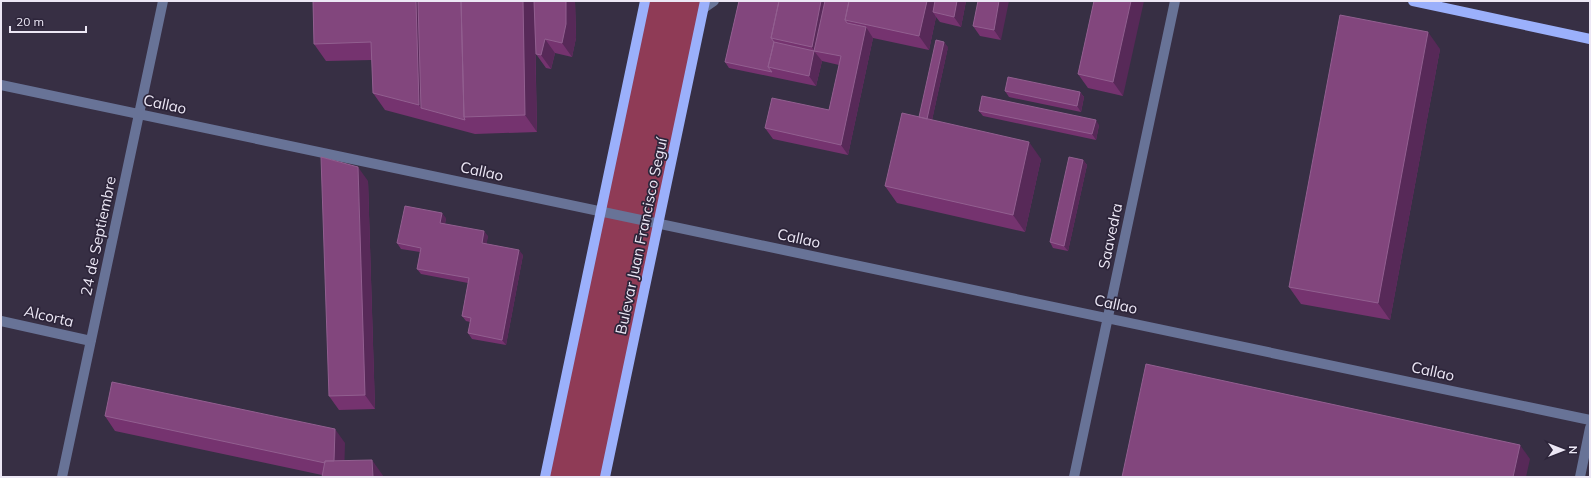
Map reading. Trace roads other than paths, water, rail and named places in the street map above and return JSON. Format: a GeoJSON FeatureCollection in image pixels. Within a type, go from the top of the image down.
{"type":"FeatureCollection","features":[{"type":"Feature","properties":{"kind":"main road"},"geometry":{"type":"LineString","coordinates":[[545,477],[645,1]]}},
{"type":"Feature","properties":{"kind":"main road"},"geometry":{"type":"LineString","coordinates":[[1413,1],[1590,39]]}},
{"type":"Feature","properties":{"kind":"main road","name":"Bulevar Juan Francisco Seguí"},"geometry":{"type":"LineString","coordinates":[[605,477],[705,4]]}},
{"type":"Feature","properties":{"kind":"street","name":"24 de Septiembre"},"geometry":{"type":"LineString","coordinates":[[62,477],[163,1]]}},
{"type":"Feature","properties":{"kind":"street"},"geometry":{"type":"LineString","coordinates":[[705,4],[714,1]]}},
{"type":"Feature","properties":{"kind":"street","name":"Saavedra"},"geometry":{"type":"LineString","coordinates":[[1074,477],[1175,1]]}},
{"type":"Feature","properties":{"kind":"street","name":"Callao"},"geometry":{"type":"LineString","coordinates":[[1,85],[1590,420]]}},
{"type":"Feature","properties":{"kind":"street","name":"Alcorta"},"geometry":{"type":"LineString","coordinates":[[1,321],[91,342]]}},
{"type":"Feature","properties":{"kind":"street"},"geometry":{"type":"LineString","coordinates":[[1580,477],[1590,428]]}}]}
